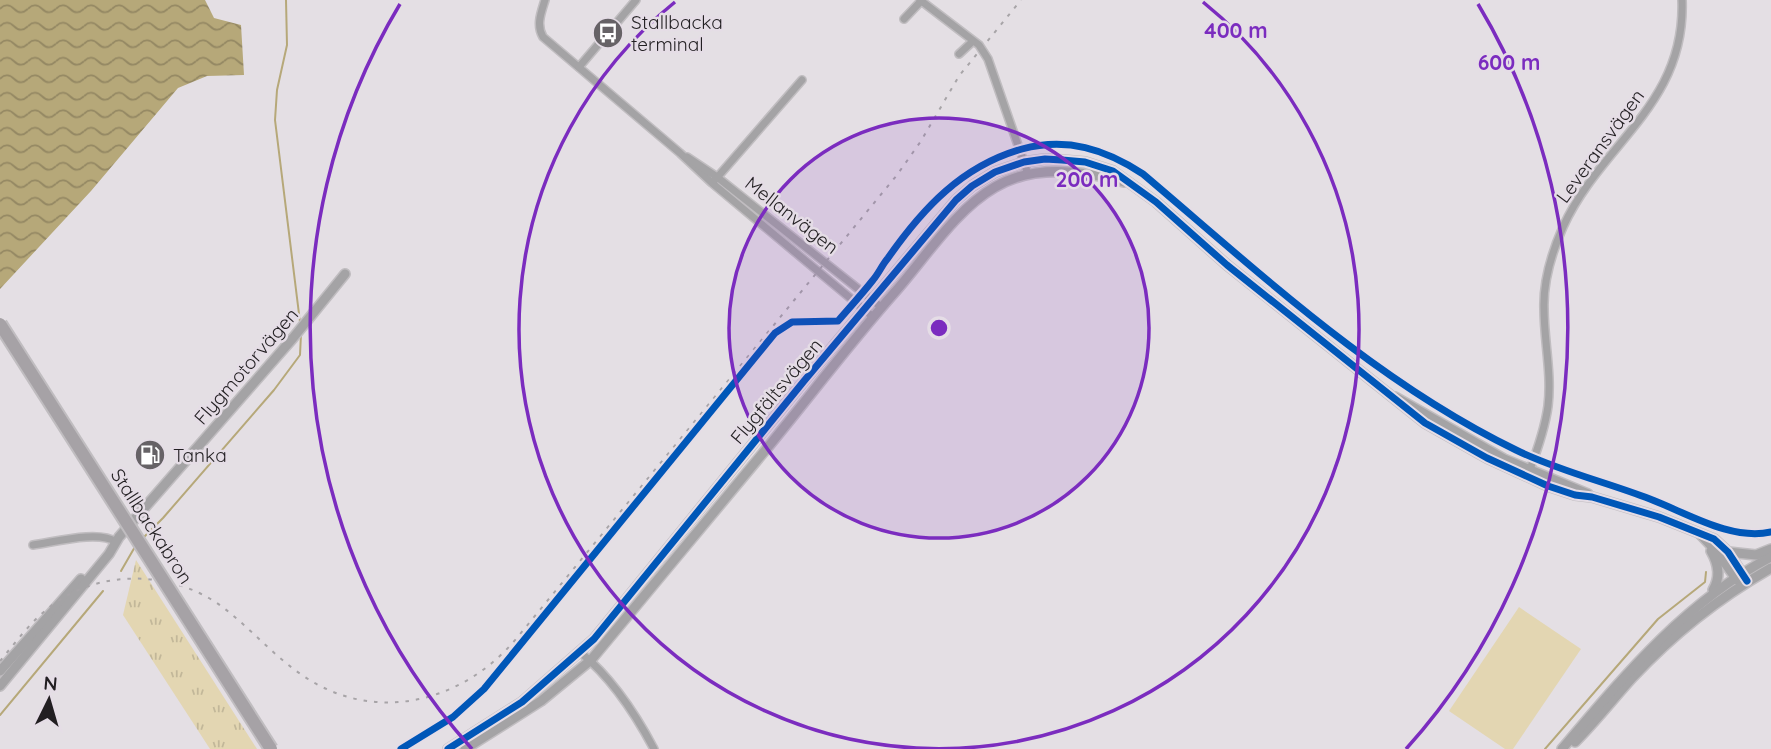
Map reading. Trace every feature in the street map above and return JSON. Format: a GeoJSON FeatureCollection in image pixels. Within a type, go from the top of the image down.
{"type":"FeatureCollection","features":[{"type":"Feature","properties":{"kind":"highway","name":"Stallbackabron"},"geometry":{"type":"LineString","coordinates":[[0,324],[271,749]]}},
{"type":"Feature","properties":{"kind":"street","name":"Mellanvägen"},"geometry":{"type":"LineString","coordinates":[[545,0],[539,22],[540,32],[680,153],[881,307]]}},
{"type":"Feature","properties":{"kind":"street"},"geometry":{"type":"LineString","coordinates":[[579,67],[636,0]]}},
{"type":"Feature","properties":{"kind":"street","name":"Leveransvägen"},"geometry":{"type":"LineString","coordinates":[[1529,473],[1542,436],[1548,405],[1544,293],[1555,249],[1571,211],[1653,101],[1672,69],[1683,19],[1682,0]]}},
{"type":"Feature","properties":{"kind":"street"},"geometry":{"type":"LineString","coordinates":[[904,19],[920,1],[981,48],[992,68],[1028,174]]}},
{"type":"Feature","properties":{"kind":"street"},"geometry":{"type":"LineString","coordinates":[[959,54],[972,41]]}},
{"type":"Feature","properties":{"kind":"street"},"geometry":{"type":"LineString","coordinates":[[715,180],[802,80]]}},
{"type":"Feature","properties":{"kind":"street","name":"Flygfältsvägen"},"geometry":{"type":"LineString","coordinates":[[448,749],[522,702],[580,652],[956,200],[995,172],[1024,162],[1045,159],[1085,162],[1113,171],[1156,202],[1227,265],[1424,423],[1487,458],[1529,473],[1575,495],[1592,497],[1659,517],[1714,539],[1728,552],[1741,579]]}},
{"type":"Feature","properties":{"kind":"street","name":"Flygfältsvägen"},"geometry":{"type":"LineString","coordinates":[[464,749],[541,701],[591,660],[881,307],[973,201],[1010,179],[1028,174],[1065,171],[1086,173],[1129,184]]}},
{"type":"Feature","properties":{"kind":"street","name":"Mellanvägen"},"geometry":{"type":"LineString","coordinates":[[715,180],[873,317]]}},
{"type":"Feature","properties":{"kind":"street","name":"Flygmotorvägen"},"geometry":{"type":"LineString","coordinates":[[0,671],[106,549],[116,542],[306,323],[345,274]]}},
{"type":"Feature","properties":{"kind":"street"},"geometry":{"type":"LineString","coordinates":[[33,545],[99,536],[116,542]]}},
{"type":"Feature","properties":{"kind":"street"},"geometry":{"type":"LineString","coordinates":[[1702,536],[1715,557],[1718,569],[1717,585],[1709,596]]}},
{"type":"Feature","properties":{"kind":"street","name":"Flygfältsvägen"},"geometry":{"type":"LineString","coordinates":[[1702,536],[1741,579]]}},
{"type":"Feature","properties":{"kind":"street","name":"Flygmotorvägen"},"geometry":{"type":"LineString","coordinates":[[0,686],[110,554],[116,542]]}},
{"type":"Feature","properties":{"kind":"street"},"geometry":{"type":"LineString","coordinates":[[1728,552],[1756,555],[1771,550]]}},
{"type":"Feature","properties":{"kind":"street"},"geometry":{"type":"LineString","coordinates":[[1568,749],[1634,677],[1685,627],[1754,566],[1771,556]]}},
{"type":"Feature","properties":{"kind":"street"},"geometry":{"type":"LineString","coordinates":[[1562,749],[1661,637],[1709,596],[1741,579],[1771,568]]}},
{"type":"Feature","properties":{"kind":"street"},"geometry":{"type":"LineString","coordinates":[[580,652],[591,660],[612,684],[639,721],[654,749]]}},
{"type":"Feature","properties":{"kind":"green space"},"geometry":{"type":"Polygon","coordinates":[[[136,560],[257,749],[210,749],[123,615],[136,560]]]}},
{"type":"Feature","properties":{"kind":"green space"},"geometry":{"type":"Polygon","coordinates":[[[1519,607],[1581,649],[1513,749],[1505,749],[1449,711],[1519,607]]]}},
{"type":"Feature","properties":{"kind":"water"},"geometry":{"type":"Polygon","coordinates":[[[0,0],[205,0],[214,18],[241,25],[244,75],[207,76],[178,88],[91,191],[0,289],[0,0]]]}},
{"type":"Feature","properties":{"kind":"waterway"},"geometry":{"type":"LineString","coordinates":[[286,0],[287,45],[277,90],[275,120],[300,322]]}},
{"type":"Feature","properties":{"kind":"waterway"},"geometry":{"type":"LineString","coordinates":[[142,539],[274,390],[300,355],[301,334]]}},
{"type":"Feature","properties":{"kind":"waterway"},"geometry":{"type":"LineString","coordinates":[[121,571],[136,545]]}},
{"type":"Feature","properties":{"kind":"waterway"},"geometry":{"type":"LineString","coordinates":[[1545,749],[1658,619],[1705,582],[1706,572]]}},
{"type":"Feature","properties":{"kind":"waterway"},"geometry":{"type":"LineString","coordinates":[[0,715],[103,591]]}},
{"type":"Feature","properties":{"kind":"railway"},"geometry":{"type":"LineString","coordinates":[[0,661],[37,618],[71,594],[92,585],[138,579],[161,581],[205,596],[235,617],[302,675],[330,690],[358,699],[387,702],[416,700],[444,692],[470,679],[494,661],[516,639],[897,175],[921,141],[959,76],[1021,0]]}},
{"type":"Feature","properties":{"kind":"cycle path"},"geometry":{"type":"LineString","coordinates":[[401,749],[453,717],[484,689],[775,333],[792,322],[838,321],[875,277],[915,222],[946,191],[981,166],[1022,149],[1039,146],[1055,144],[1085,148],[1129,165],[1321,324],[1368,359],[1465,423],[1516,450],[1650,499],[1709,524],[1740,533],[1771,532]]}},
{"type":"Feature","properties":{"kind":"cycle path"},"geometry":{"type":"LineString","coordinates":[[448,749],[522,702],[594,639],[804,381],[956,200],[995,172],[1024,162],[1045,159],[1085,162],[1113,171],[1156,202],[1227,265],[1425,423],[1487,458],[1548,486],[1659,517],[1714,539],[1728,552],[1747,581]]}},
{"type":"Feature","properties":{"kind":"place","name":"Stallbacka terminal"},"geometry":{"type":"Point","coordinates":[608,33]}},
{"type":"Feature","properties":{"kind":"place","name":"Tanka"},"geometry":{"type":"Point","coordinates":[150,455]}}]}
